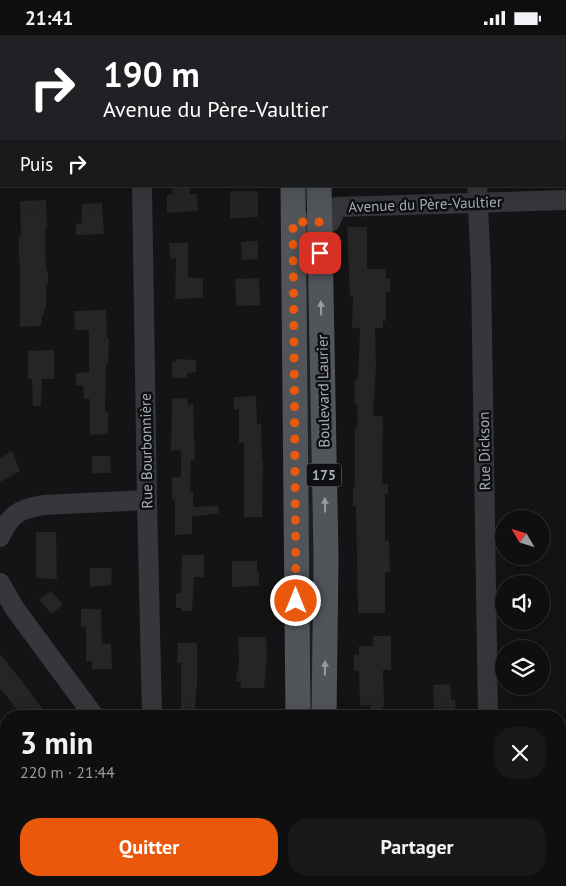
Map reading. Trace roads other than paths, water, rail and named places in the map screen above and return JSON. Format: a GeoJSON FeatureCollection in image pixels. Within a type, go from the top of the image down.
{"type":"FeatureCollection","features":[{"type":"Feature","properties":{"kind":"main road","name":"Boulevard Laurier"},"geometry":{"type":"LineString","coordinates":[[293,187],[298,710]]}},
{"type":"Feature","properties":{"kind":"main road","name":"Boulevard Laurier"},"geometry":{"type":"LineString","coordinates":[[319,187],[326,558],[324,710]]}},
{"type":"Feature","properties":{"kind":"street","name":"Rue Bourbonnière"},"geometry":{"type":"LineString","coordinates":[[142,187],[152,710]]}},
{"type":"Feature","properties":{"kind":"street","name":"Avenue du Père-Vaultier"},"geometry":{"type":"LineString","coordinates":[[320,222],[330,222],[337,207],[477,194],[566,199]]}},
{"type":"Feature","properties":{"kind":"street","name":"Rue Dickson"},"geometry":{"type":"LineString","coordinates":[[477,194],[481,281],[488,710]]}},
{"type":"Feature","properties":{"kind":"street"},"geometry":{"type":"LineString","coordinates":[[293,222],[320,222]]}},
{"type":"Feature","properties":{"kind":"street"},"geometry":{"type":"LineString","coordinates":[[0,537],[3,529],[16,513],[30,507],[147,500]]}},
{"type":"Feature","properties":{"kind":"street"},"geometry":{"type":"LineString","coordinates":[[0,583],[15,609],[90,710]]}}]}
